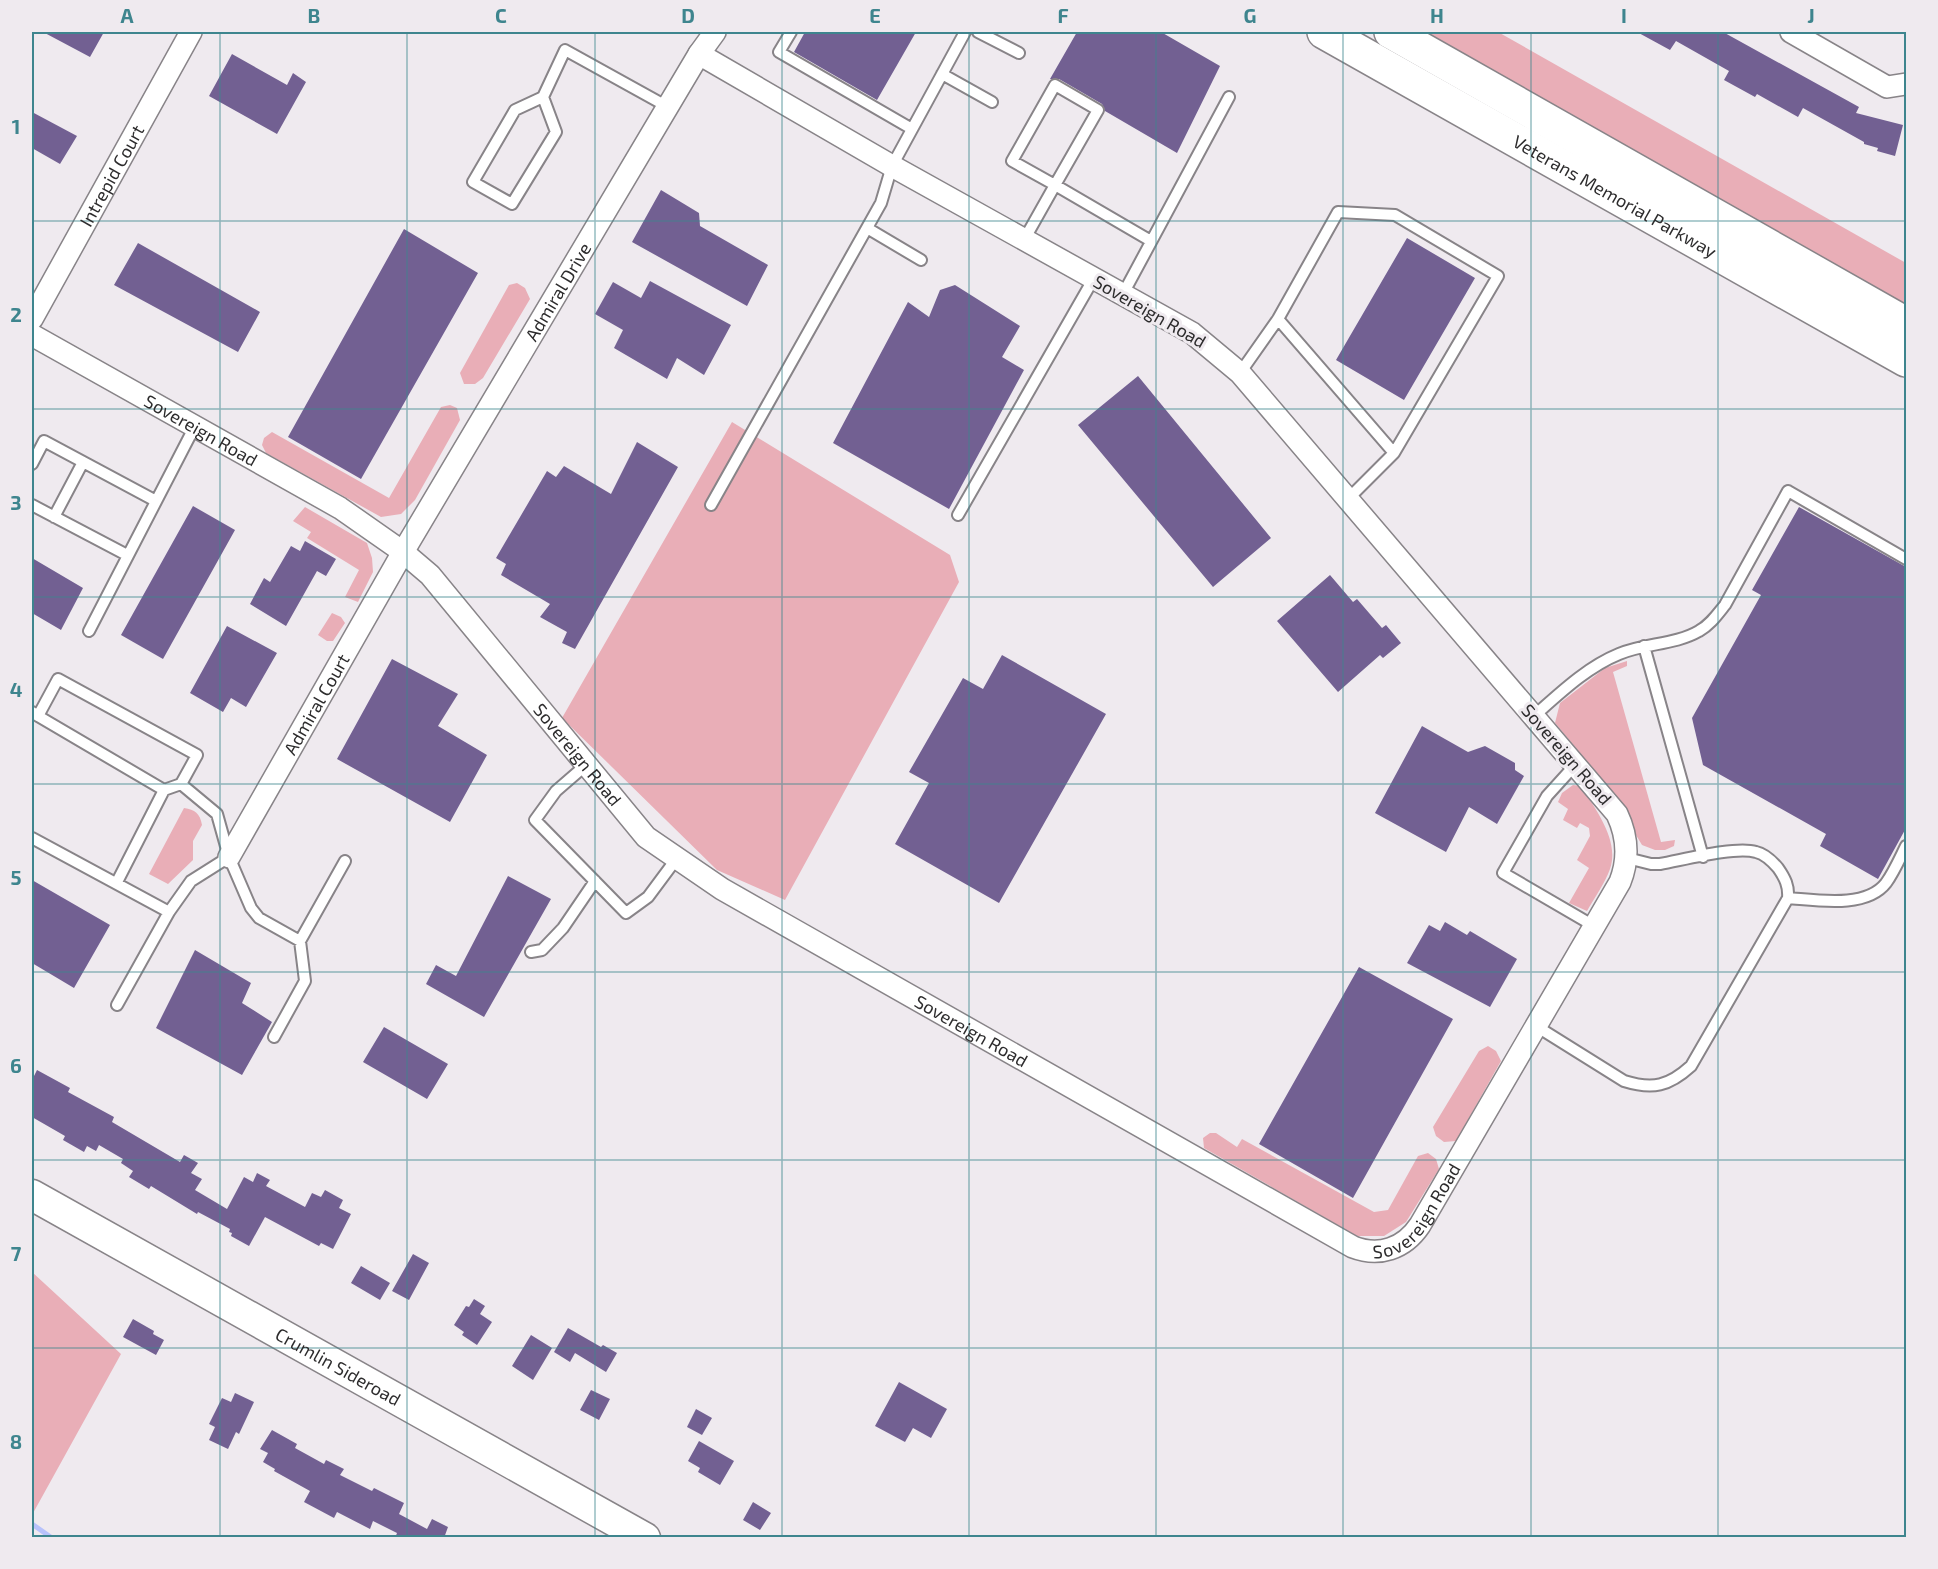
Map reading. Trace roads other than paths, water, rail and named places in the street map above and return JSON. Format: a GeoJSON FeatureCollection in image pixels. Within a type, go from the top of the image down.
{"type":"FeatureCollection","features":[{"type":"Feature","properties":{"kind":"highway","name":"Veterans Memorial Parkway"},"geometry":{"type":"LineString","coordinates":[[1324,32],[1906,360]]}},
{"type":"Feature","properties":{"kind":"highway","name":"Veterans Memorial Parkway"},"geometry":{"type":"LineString","coordinates":[[1391,32],[1906,324]]}},
{"type":"Feature","properties":{"kind":"street","name":"Intrepid Court"},"geometry":{"type":"LineString","coordinates":[[32,319],[191,32]]}},
{"type":"Feature","properties":{"kind":"street","name":"Admiral Drive"},"geometry":{"type":"LineString","coordinates":[[403,552],[699,54],[715,32]]}},
{"type":"Feature","properties":{"kind":"street"},"geometry":{"type":"LineString","coordinates":[[1791,32],[1887,87],[1906,84]]}},
{"type":"Feature","properties":{"kind":"street","name":"Sovereign Road"},"geometry":{"type":"LineString","coordinates":[[32,334],[340,508],[403,552],[430,575],[646,837],[722,889],[1338,1238],[1363,1250],[1379,1251],[1395,1247],[1415,1232],[1620,882],[1626,858],[1625,834],[1617,814],[1240,373],[1192,333],[891,166],[699,54]]}},
{"type":"Feature","properties":{"kind":"street","name":"Admiral Court"},"geometry":{"type":"LineString","coordinates":[[229,857],[403,552]]}},
{"type":"Feature","properties":{"kind":"street","name":"Crumlin Sideroad"},"geometry":{"type":"LineString","coordinates":[[32,1195],[645,1538]]}},
{"type":"Feature","properties":{"kind":"lane"},"geometry":{"type":"LineString","coordinates":[[791,32],[779,52],[912,129]]}},
{"type":"Feature","properties":{"kind":"lane"},"geometry":{"type":"LineString","coordinates":[[711,505],[881,203],[891,166],[965,32]]}},
{"type":"Feature","properties":{"kind":"lane"},"geometry":{"type":"LineString","coordinates":[[978,32],[1019,54]]}},
{"type":"Feature","properties":{"kind":"lane"},"geometry":{"type":"LineString","coordinates":[[543,97],[556,132],[512,204],[472,182],[515,110],[543,97],[565,50],[668,107]]}},
{"type":"Feature","properties":{"kind":"lane"},"geometry":{"type":"LineString","coordinates":[[942,75],[992,102]]}},
{"type":"Feature","properties":{"kind":"lane"},"geometry":{"type":"LineString","coordinates":[[1024,240],[1055,185],[1098,110],[1055,86],[1012,161],[1055,185],[1151,241]]}},
{"type":"Feature","properties":{"kind":"lane"},"geometry":{"type":"LineString","coordinates":[[1123,294],[1229,97]]}},
{"type":"Feature","properties":{"kind":"lane"},"geometry":{"type":"LineString","coordinates":[[1240,373],[1278,319],[1338,212],[1395,215],[1498,276],[1394,453],[1348,499]]}},
{"type":"Feature","properties":{"kind":"lane"},"geometry":{"type":"LineString","coordinates":[[867,228],[921,260]]}},
{"type":"Feature","properties":{"kind":"lane"},"geometry":{"type":"LineString","coordinates":[[958,515],[1094,278]]}},
{"type":"Feature","properties":{"kind":"lane"},"geometry":{"type":"LineString","coordinates":[[1278,319],[1394,453]]}},
{"type":"Feature","properties":{"kind":"lane"},"geometry":{"type":"LineString","coordinates":[[89,631],[195,426]]}},
{"type":"Feature","properties":{"kind":"lane"},"geometry":{"type":"LineString","coordinates":[[32,464],[44,441],[156,501]]}},
{"type":"Feature","properties":{"kind":"lane"},"geometry":{"type":"LineString","coordinates":[[54,517],[83,462]]}},
{"type":"Feature","properties":{"kind":"lane"},"geometry":{"type":"LineString","coordinates":[[1534,716],[1590,671],[1619,654],[1683,638],[1699,631],[1713,620],[1725,605],[1788,490],[1906,559]]}},
{"type":"Feature","properties":{"kind":"lane"},"geometry":{"type":"LineString","coordinates":[[32,505],[128,555]]}},
{"type":"Feature","properties":{"kind":"lane"},"geometry":{"type":"LineString","coordinates":[[1644,646],[1703,857]]}},
{"type":"Feature","properties":{"kind":"lane"},"geometry":{"type":"LineString","coordinates":[[58,680],[197,755],[181,784],[164,789],[35,714],[58,680]]}},
{"type":"Feature","properties":{"kind":"lane"},"geometry":{"type":"LineString","coordinates":[[1576,764],[1547,796],[1503,873],[1594,926]]}},
{"type":"Feature","properties":{"kind":"lane"},"geometry":{"type":"LineString","coordinates":[[586,765],[556,791],[535,820],[626,913],[648,897],[677,858]]}},
{"type":"Feature","properties":{"kind":"lane"},"geometry":{"type":"LineString","coordinates":[[181,784],[217,814],[229,857],[251,908],[259,918],[300,941]]}},
{"type":"Feature","properties":{"kind":"lane"},"geometry":{"type":"LineString","coordinates":[[117,882],[164,789]]}},
{"type":"Feature","properties":{"kind":"lane"},"geometry":{"type":"LineString","coordinates":[[32,838],[117,882],[168,912]]}},
{"type":"Feature","properties":{"kind":"lane"},"geometry":{"type":"LineString","coordinates":[[1788,898],[1835,901],[1854,900],[1866,896],[1885,885],[1906,846]]}},
{"type":"Feature","properties":{"kind":"lane"},"geometry":{"type":"LineString","coordinates":[[1536,1026],[1624,1081],[1639,1086],[1652,1086],[1672,1081],[1691,1066],[1788,898],[1789,889],[1786,880],[1766,856],[1756,852],[1744,850],[1660,864],[1626,858]]}},
{"type":"Feature","properties":{"kind":"lane"},"geometry":{"type":"LineString","coordinates":[[117,1005],[168,912],[191,881],[229,857]]}},
{"type":"Feature","properties":{"kind":"lane"},"geometry":{"type":"LineString","coordinates":[[274,1037],[306,981],[300,941],[345,861]]}},
{"type":"Feature","properties":{"kind":"lane"},"geometry":{"type":"LineString","coordinates":[[531,952],[542,950],[562,928],[595,881]]}},
{"type":"Feature","properties":{"kind":"waterway"},"geometry":{"type":"LineString","coordinates":[[32,1524],[52,1538]]}}]}
